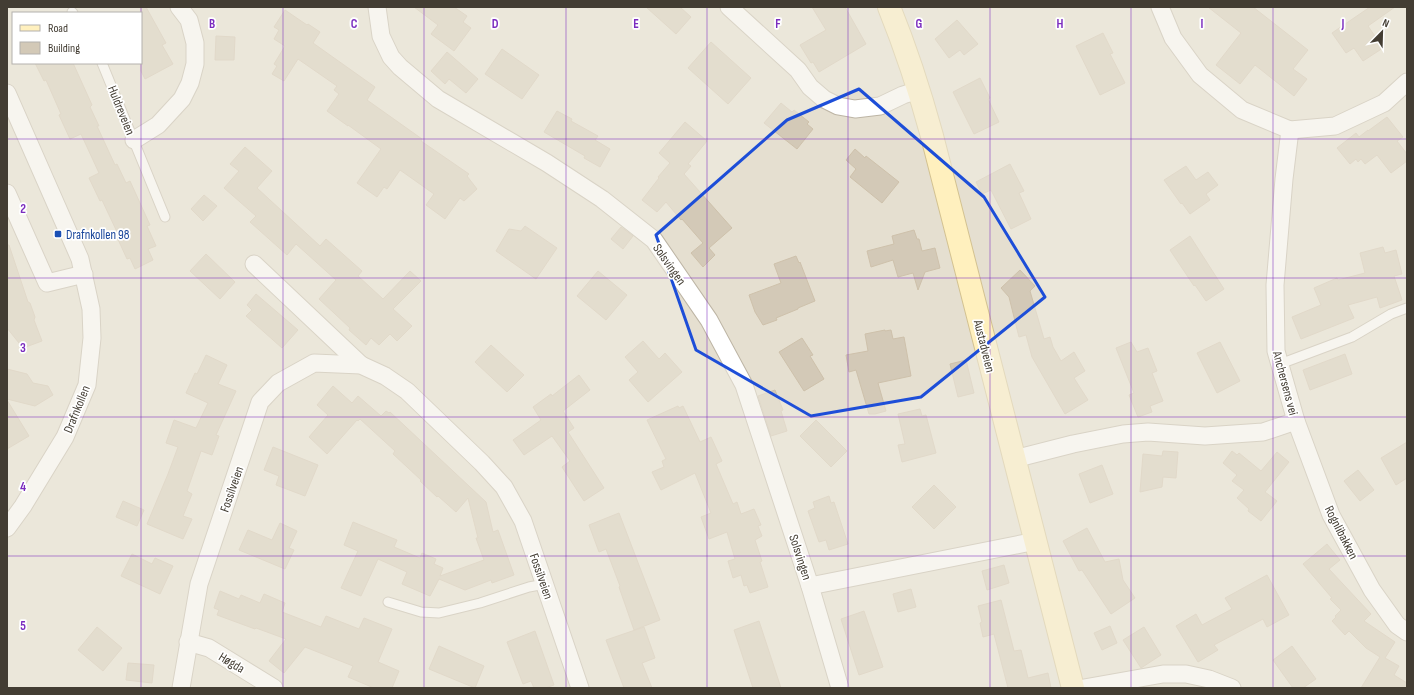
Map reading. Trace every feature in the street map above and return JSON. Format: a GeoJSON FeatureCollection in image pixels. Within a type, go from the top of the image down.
{"type":"FeatureCollection","features":[{"type":"Feature","properties":{"kind":"main road","name":"Austadveien"},"geometry":{"type":"LineString","coordinates":[[889,7],[919,90],[1073,688]]}},
{"type":"Feature","properties":{"kind":"street","name":"Huldreveien"},"geometry":{"type":"LineString","coordinates":[[134,140],[158,125],[182,99],[190,83],[195,64],[195,43],[189,20],[179,7]]}},
{"type":"Feature","properties":{"kind":"street","name":"Solsvingen"},"geometry":{"type":"LineString","coordinates":[[377,7],[381,36],[391,57],[400,67],[438,98],[547,163],[602,199],[654,240],[709,320],[744,385],[810,586],[840,688]]}},
{"type":"Feature","properties":{"kind":"street"},"geometry":{"type":"LineString","coordinates":[[729,7],[798,70],[810,87],[824,99],[838,106],[855,109],[880,106],[903,95],[919,90]]}},
{"type":"Feature","properties":{"kind":"street"},"geometry":{"type":"LineString","coordinates":[[1160,7],[1173,38],[1200,75],[1242,110],[1290,130],[1335,126],[1384,103],[1407,82]]}},
{"type":"Feature","properties":{"kind":"street","name":"Drafnkollen"},"geometry":{"type":"LineString","coordinates":[[7,93],[80,259],[91,309],[92,338],[87,385],[65,437],[23,506],[7,528]]}},
{"type":"Feature","properties":{"kind":"street","name":"Anchersens vei"},"geometry":{"type":"LineString","coordinates":[[1014,459],[1073,444],[1123,434],[1148,432],[1205,436],[1263,432],[1296,421],[1276,351],[1275,285],[1284,179],[1290,130]]}},
{"type":"Feature","properties":{"kind":"street"},"geometry":{"type":"LineString","coordinates":[[7,193],[47,283],[84,274]]}},
{"type":"Feature","properties":{"kind":"street","name":"Fossilveien"},"geometry":{"type":"LineString","coordinates":[[254,264],[361,365],[385,376],[407,391],[482,463],[504,487],[523,521],[580,688]]}},
{"type":"Feature","properties":{"kind":"street","name":"Fossilveien"},"geometry":{"type":"LineString","coordinates":[[181,688],[199,584],[260,402],[278,383],[314,363],[361,365]]}},
{"type":"Feature","properties":{"kind":"street","name":"Rognlibakken"},"geometry":{"type":"LineString","coordinates":[[1296,421],[1331,516],[1372,590],[1398,625],[1407,632]]}},
{"type":"Feature","properties":{"kind":"street","name":"Solsvingen"},"geometry":{"type":"LineString","coordinates":[[810,586],[1036,541]]}},
{"type":"Feature","properties":{"kind":"street","name":"Høgda"},"geometry":{"type":"LineString","coordinates":[[188,642],[209,648],[274,688]]}},
{"type":"Feature","properties":{"kind":"street"},"geometry":{"type":"LineString","coordinates":[[1084,688],[1163,674],[1186,674],[1209,679],[1232,688]]}},
{"type":"Feature","properties":{"kind":"lane","name":"Huldreveien"},"geometry":{"type":"LineString","coordinates":[[102,64],[134,140]]}},
{"type":"Feature","properties":{"kind":"lane"},"geometry":{"type":"LineString","coordinates":[[134,140],[165,217]]}},
{"type":"Feature","properties":{"kind":"lane"},"geometry":{"type":"LineString","coordinates":[[1280,364],[1352,336],[1392,314],[1407,308]]}},
{"type":"Feature","properties":{"kind":"lane"},"geometry":{"type":"LineString","coordinates":[[388,602],[421,612],[439,613],[480,603],[529,587],[544,584]]}},
{"type":"Feature","properties":{"kind":"highlighted area"},"geometry":{"type":"Polygon","coordinates":[[[859,89],[984,197],[1045,297],[921,397],[811,416],[696,350],[656,235],[787,120],[859,89]]]}},
{"type":"Feature","properties":{"kind":"shaded area"},"geometry":{"type":"Polygon","coordinates":[[[7,7],[1407,7],[1407,688],[7,688],[7,7]]]}},
{"type":"Feature","properties":{"kind":"building"},"geometry":{"type":"Polygon","coordinates":[[[141,7],[146,7],[166,43],[162,45],[173,64],[145,79],[141,71],[141,7]]]}},
{"type":"Feature","properties":{"kind":"building"},"geometry":{"type":"Polygon","coordinates":[[[414,7],[454,7],[467,16],[463,22],[471,28],[454,51],[431,34],[438,25],[414,7]]]}},
{"type":"Feature","properties":{"kind":"building"},"geometry":{"type":"Polygon","coordinates":[[[646,7],[680,7],[691,17],[676,34],[646,7]]]}},
{"type":"Feature","properties":{"kind":"building"},"geometry":{"type":"Polygon","coordinates":[[[812,7],[845,7],[866,44],[819,72],[813,62],[811,63],[800,45],[826,30],[812,7]]]}},
{"type":"Feature","properties":{"kind":"building"},"geometry":{"type":"Polygon","coordinates":[[[1208,7],[1253,7],[1308,50],[1293,69],[1307,79],[1294,96],[1255,65],[1240,84],[1216,65],[1241,33],[1208,7]]]}},
{"type":"Feature","properties":{"kind":"building"},"geometry":{"type":"Polygon","coordinates":[[[1370,7],[1395,7],[1368,26],[1383,48],[1363,61],[1354,48],[1346,53],[1332,33],[1370,7]]]}},
{"type":"Feature","properties":{"kind":"building"},"geometry":{"type":"Polygon","coordinates":[[[285,10],[320,32],[313,43],[375,87],[367,100],[422,139],[421,141],[469,174],[467,176],[477,189],[464,201],[460,198],[445,219],[426,205],[434,194],[400,170],[387,189],[384,187],[377,197],[357,183],[381,149],[327,111],[339,94],[334,90],[337,86],[298,59],[284,81],[272,74],[277,66],[274,64],[285,46],[274,39],[279,30],[274,27],[285,10]]]}},
{"type":"Feature","properties":{"kind":"building"},"geometry":{"type":"Polygon","coordinates":[[[957,20],[978,44],[964,55],[960,50],[949,58],[935,39],[957,20]]]}},
{"type":"Feature","properties":{"kind":"building"},"geometry":{"type":"Polygon","coordinates":[[[1103,33],[1113,53],[1110,54],[1125,83],[1100,95],[1076,46],[1103,33]]]}},
{"type":"Feature","properties":{"kind":"building"},"geometry":{"type":"Polygon","coordinates":[[[216,36],[235,37],[234,60],[215,60],[216,36]]]}},
{"type":"Feature","properties":{"kind":"building"},"geometry":{"type":"Polygon","coordinates":[[[711,42],[751,78],[728,104],[688,68],[711,42]]]}},
{"type":"Feature","properties":{"kind":"building"},"geometry":{"type":"Polygon","coordinates":[[[502,49],[539,75],[522,99],[485,74],[502,49]]]}},
{"type":"Feature","properties":{"kind":"building"},"geometry":{"type":"Polygon","coordinates":[[[447,52],[478,79],[466,93],[449,79],[445,84],[431,71],[447,52]]]}},
{"type":"Feature","properties":{"kind":"building"},"geometry":{"type":"Polygon","coordinates":[[[36,64],[73,64],[92,105],[90,107],[99,126],[97,126],[115,165],[117,164],[126,183],[130,181],[150,225],[147,226],[156,246],[148,249],[153,260],[135,269],[130,258],[127,259],[116,235],[118,234],[102,200],[100,201],[89,178],[99,173],[81,134],[70,139],[46,80],[44,81],[36,64]]]}},
{"type":"Feature","properties":{"kind":"building"},"geometry":{"type":"Polygon","coordinates":[[[980,78],[990,98],[988,99],[999,122],[974,134],[953,92],[980,78]]]}},
{"type":"Feature","properties":{"kind":"building"},"geometry":{"type":"Polygon","coordinates":[[[781,103],[792,112],[794,110],[809,122],[807,124],[813,129],[797,149],[764,123],[781,103]]]}},
{"type":"Feature","properties":{"kind":"building"},"geometry":{"type":"Polygon","coordinates":[[[557,111],[572,119],[571,121],[598,136],[595,140],[610,149],[600,167],[584,158],[585,156],[544,132],[557,111]]]}},
{"type":"Feature","properties":{"kind":"building"},"geometry":{"type":"Polygon","coordinates":[[[1387,117],[1403,137],[1397,141],[1407,154],[1407,161],[1391,173],[1377,155],[1365,164],[1361,159],[1358,162],[1356,159],[1350,164],[1337,148],[1356,133],[1359,137],[1387,117]]]}},
{"type":"Feature","properties":{"kind":"building"},"geometry":{"type":"Polygon","coordinates":[[[685,122],[707,141],[688,164],[691,166],[684,174],[732,228],[709,248],[715,255],[703,267],[691,253],[703,243],[682,219],[681,220],[666,202],[657,212],[642,200],[670,163],[659,153],[685,122]]]}},
{"type":"Feature","properties":{"kind":"building"},"geometry":{"type":"Polygon","coordinates":[[[245,147],[272,171],[257,188],[320,246],[326,239],[362,271],[358,276],[383,299],[410,271],[421,281],[393,309],[412,326],[397,341],[390,334],[379,345],[371,338],[366,345],[319,299],[336,280],[296,244],[287,255],[250,222],[256,216],[224,188],[239,171],[230,164],[245,147]]]}},
{"type":"Feature","properties":{"kind":"building"},"geometry":{"type":"Polygon","coordinates":[[[855,149],[865,158],[866,156],[899,182],[882,203],[850,177],[856,169],[846,160],[855,149]]]}},
{"type":"Feature","properties":{"kind":"building"},"geometry":{"type":"Polygon","coordinates":[[[1010,164],[1024,191],[1019,193],[1031,219],[1011,229],[991,190],[982,194],[976,182],[1010,164]]]}},
{"type":"Feature","properties":{"kind":"building"},"geometry":{"type":"Polygon","coordinates":[[[1186,166],[1196,180],[1208,172],[1218,185],[1206,194],[1210,200],[1190,214],[1164,180],[1186,166]]]}},
{"type":"Feature","properties":{"kind":"building"},"geometry":{"type":"Polygon","coordinates":[[[204,195],[217,206],[203,221],[191,209],[204,195]]]}},
{"type":"Feature","properties":{"kind":"building"},"geometry":{"type":"Polygon","coordinates":[[[525,226],[557,248],[536,279],[496,251],[509,229],[521,231],[525,226]]]}},
{"type":"Feature","properties":{"kind":"building"},"geometry":{"type":"Polygon","coordinates":[[[621,227],[633,236],[623,249],[611,239],[621,227]]]}},
{"type":"Feature","properties":{"kind":"building"},"geometry":{"type":"Polygon","coordinates":[[[914,230],[917,239],[919,239],[922,251],[935,248],[940,268],[925,272],[918,290],[913,273],[898,277],[893,260],[871,267],[867,251],[894,244],[892,236],[914,230]]]}},
{"type":"Feature","properties":{"kind":"building"},"geometry":{"type":"Polygon","coordinates":[[[1190,236],[1224,289],[1206,301],[1170,250],[1190,236]]]}},
{"type":"Feature","properties":{"kind":"building"},"geometry":{"type":"Polygon","coordinates":[[[7,245],[9,245],[42,341],[23,348],[7,328],[7,245]]]}},
{"type":"Feature","properties":{"kind":"building"},"geometry":{"type":"Polygon","coordinates":[[[1383,247],[1385,253],[1396,250],[1402,274],[1394,276],[1402,300],[1380,308],[1377,297],[1348,305],[1354,318],[1301,339],[1292,317],[1321,305],[1314,288],[1337,278],[1338,280],[1365,273],[1360,253],[1383,247]]]}},
{"type":"Feature","properties":{"kind":"building"},"geometry":{"type":"Polygon","coordinates":[[[206,254],[235,282],[220,299],[190,271],[206,254]]]}},
{"type":"Feature","properties":{"kind":"building"},"geometry":{"type":"Polygon","coordinates":[[[796,256],[799,263],[800,262],[815,301],[776,318],[777,320],[763,325],[755,312],[749,295],[781,283],[774,264],[796,256]]]}},
{"type":"Feature","properties":{"kind":"building"},"geometry":{"type":"Polygon","coordinates":[[[1020,270],[1035,286],[1030,291],[1044,339],[1050,337],[1053,347],[1061,361],[1074,352],[1085,371],[1074,378],[1088,400],[1065,414],[1032,357],[1026,335],[1019,337],[1009,297],[1001,288],[1020,270]]]}},
{"type":"Feature","properties":{"kind":"building"},"geometry":{"type":"Polygon","coordinates":[[[598,271],[627,295],[606,320],[577,296],[598,271]]]}},
{"type":"Feature","properties":{"kind":"building"},"geometry":{"type":"Polygon","coordinates":[[[256,294],[298,330],[282,348],[246,316],[252,310],[247,305],[256,294]]]}},
{"type":"Feature","properties":{"kind":"building"},"geometry":{"type":"Polygon","coordinates":[[[891,330],[893,339],[904,337],[911,376],[878,383],[886,411],[869,414],[856,370],[849,372],[846,355],[868,351],[865,334],[891,330]]]}},
{"type":"Feature","properties":{"kind":"building"},"geometry":{"type":"Polygon","coordinates":[[[802,338],[813,355],[810,356],[824,379],[804,391],[779,352],[802,338]]]}},
{"type":"Feature","properties":{"kind":"building"},"geometry":{"type":"Polygon","coordinates":[[[643,341],[659,359],[665,353],[682,372],[648,402],[629,380],[638,372],[625,357],[643,341]]]}},
{"type":"Feature","properties":{"kind":"building"},"geometry":{"type":"Polygon","coordinates":[[[1131,342],[1137,352],[1148,348],[1157,371],[1152,373],[1163,401],[1150,406],[1152,412],[1138,417],[1129,395],[1134,393],[1116,348],[1131,342]]]}},
{"type":"Feature","properties":{"kind":"building"},"geometry":{"type":"Polygon","coordinates":[[[1220,342],[1240,381],[1217,393],[1197,353],[1220,342]]]}},
{"type":"Feature","properties":{"kind":"building"},"geometry":{"type":"Polygon","coordinates":[[[491,345],[524,375],[507,392],[475,362],[491,345]]]}},
{"type":"Feature","properties":{"kind":"building"},"geometry":{"type":"Polygon","coordinates":[[[1345,354],[1352,374],[1310,390],[1303,370],[1345,354]]]}},
{"type":"Feature","properties":{"kind":"building"},"geometry":{"type":"Polygon","coordinates":[[[206,355],[227,365],[218,384],[236,391],[216,435],[219,436],[212,455],[201,451],[187,491],[192,494],[183,516],[192,519],[183,539],[147,524],[178,447],[166,443],[174,420],[196,428],[208,403],[186,393],[195,373],[197,374],[206,355]]]}},
{"type":"Feature","properties":{"kind":"building"},"geometry":{"type":"Polygon","coordinates":[[[966,360],[974,393],[958,397],[950,364],[966,360]]]}},
{"type":"Feature","properties":{"kind":"building"},"geometry":{"type":"Polygon","coordinates":[[[7,369],[27,374],[33,383],[48,386],[53,395],[35,406],[7,399],[7,369]]]}},
{"type":"Feature","properties":{"kind":"building"},"geometry":{"type":"Polygon","coordinates":[[[579,375],[590,390],[563,411],[574,428],[568,432],[604,488],[584,501],[562,467],[570,461],[552,436],[524,455],[513,440],[541,420],[533,407],[551,394],[552,396],[579,375]]]}},
{"type":"Feature","properties":{"kind":"building"},"geometry":{"type":"Polygon","coordinates":[[[333,386],[352,403],[358,396],[381,416],[386,411],[389,413],[390,412],[486,502],[493,532],[498,530],[514,575],[492,583],[491,580],[465,590],[439,579],[430,596],[402,584],[407,572],[378,559],[361,596],[341,588],[358,551],[344,545],[353,522],[397,540],[394,547],[420,558],[422,553],[436,559],[434,564],[443,568],[440,576],[484,560],[476,538],[478,538],[468,498],[456,512],[420,481],[421,480],[393,454],[395,451],[360,419],[358,421],[357,420],[327,454],[309,437],[328,415],[317,405],[333,386]]]}},
{"type":"Feature","properties":{"kind":"building"},"geometry":{"type":"Polygon","coordinates":[[[775,390],[783,410],[781,411],[787,431],[771,436],[758,396],[775,390]]]}},
{"type":"Feature","properties":{"kind":"building"},"geometry":{"type":"Polygon","coordinates":[[[7,400],[29,436],[7,449],[7,400]]]}},
{"type":"Feature","properties":{"kind":"building"},"geometry":{"type":"Polygon","coordinates":[[[678,406],[679,408],[683,406],[700,442],[711,437],[722,461],[716,464],[733,504],[737,502],[741,514],[754,509],[761,525],[758,526],[762,536],[755,540],[768,587],[750,593],[747,585],[744,586],[741,575],[733,578],[728,561],[735,559],[727,532],[709,539],[701,517],[711,513],[695,473],[661,490],[652,472],[664,467],[662,461],[666,459],[647,420],[678,406]]]}},
{"type":"Feature","properties":{"kind":"building"},"geometry":{"type":"Polygon","coordinates":[[[920,409],[922,416],[926,415],[936,453],[902,462],[898,445],[905,444],[898,414],[920,409]]]}},
{"type":"Feature","properties":{"kind":"building"},"geometry":{"type":"Polygon","coordinates":[[[816,420],[847,451],[831,467],[800,436],[816,420]]]}},
{"type":"Feature","properties":{"kind":"building"},"geometry":{"type":"Polygon","coordinates":[[[1407,442],[1407,478],[1396,485],[1381,458],[1407,442]]]}},
{"type":"Feature","properties":{"kind":"building"},"geometry":{"type":"Polygon","coordinates":[[[273,447],[318,465],[305,496],[276,485],[279,476],[264,470],[273,447]]]}},
{"type":"Feature","properties":{"kind":"building"},"geometry":{"type":"Polygon","coordinates":[[[1163,451],[1178,452],[1176,478],[1163,477],[1162,487],[1140,492],[1143,454],[1162,456],[1163,451]]]}},
{"type":"Feature","properties":{"kind":"building"},"geometry":{"type":"Polygon","coordinates":[[[1232,451],[1237,455],[1239,453],[1261,471],[1277,452],[1289,462],[1265,492],[1277,501],[1261,521],[1248,511],[1249,509],[1237,498],[1244,490],[1232,481],[1237,475],[1223,463],[1232,451]]]}},
{"type":"Feature","properties":{"kind":"building"},"geometry":{"type":"Polygon","coordinates":[[[1102,465],[1113,494],[1090,503],[1079,474],[1102,465]]]}},
{"type":"Feature","properties":{"kind":"building"},"geometry":{"type":"Polygon","coordinates":[[[1358,470],[1374,490],[1360,501],[1344,481],[1358,470]]]}},
{"type":"Feature","properties":{"kind":"building"},"geometry":{"type":"Polygon","coordinates":[[[934,485],[956,507],[934,529],[912,507],[934,485]]]}},
{"type":"Feature","properties":{"kind":"building"},"geometry":{"type":"Polygon","coordinates":[[[829,496],[831,503],[834,502],[848,544],[829,550],[826,540],[819,542],[808,511],[815,508],[813,502],[829,496]]]}},
{"type":"Feature","properties":{"kind":"building"},"geometry":{"type":"Polygon","coordinates":[[[123,501],[144,510],[137,526],[116,517],[123,501]]]}},
{"type":"Feature","properties":{"kind":"building"},"geometry":{"type":"Polygon","coordinates":[[[619,513],[660,620],[634,630],[606,549],[599,552],[589,525],[619,513]]]}},
{"type":"Feature","properties":{"kind":"building"},"geometry":{"type":"Polygon","coordinates":[[[280,523],[297,531],[289,548],[294,550],[285,569],[239,550],[248,530],[272,540],[280,523]]]}},
{"type":"Feature","properties":{"kind":"building"},"geometry":{"type":"Polygon","coordinates":[[[1087,528],[1105,562],[1119,559],[1123,580],[1135,598],[1111,614],[1082,570],[1079,571],[1063,541],[1087,528]]]}},
{"type":"Feature","properties":{"kind":"building"},"geometry":{"type":"Polygon","coordinates":[[[1327,544],[1340,560],[1329,569],[1371,614],[1364,621],[1395,642],[1385,658],[1399,666],[1394,675],[1407,683],[1407,688],[1361,688],[1380,657],[1366,648],[1349,631],[1345,635],[1332,621],[1341,610],[1330,599],[1332,598],[1303,564],[1327,544]]]}},
{"type":"Feature","properties":{"kind":"building"},"geometry":{"type":"Polygon","coordinates":[[[132,554],[152,564],[155,558],[173,566],[160,594],[121,576],[132,554]]]}},
{"type":"Feature","properties":{"kind":"building"},"geometry":{"type":"Polygon","coordinates":[[[1004,565],[1009,583],[987,590],[982,571],[1004,565]]]}},
{"type":"Feature","properties":{"kind":"building"},"geometry":{"type":"Polygon","coordinates":[[[1267,575],[1289,615],[1267,627],[1263,619],[1214,645],[1218,650],[1198,662],[1176,626],[1196,614],[1202,625],[1232,609],[1225,598],[1267,575]]]}},
{"type":"Feature","properties":{"kind":"building"},"geometry":{"type":"Polygon","coordinates":[[[911,589],[916,607],[898,612],[893,594],[911,589]]]}},
{"type":"Feature","properties":{"kind":"building"},"geometry":{"type":"Polygon","coordinates":[[[220,591],[239,599],[241,595],[260,603],[264,594],[285,603],[282,612],[321,627],[326,616],[359,629],[364,618],[392,629],[378,662],[399,671],[392,688],[374,688],[348,677],[353,666],[305,647],[284,673],[269,661],[286,639],[217,615],[219,610],[214,608],[220,591]]]}},
{"type":"Feature","properties":{"kind":"building"},"geometry":{"type":"Polygon","coordinates":[[[1001,600],[1014,651],[1021,650],[1028,678],[1048,673],[1051,688],[1008,688],[994,634],[983,637],[980,623],[982,622],[978,606],[1001,600]]]}},
{"type":"Feature","properties":{"kind":"building"},"geometry":{"type":"Polygon","coordinates":[[[864,611],[883,667],[859,675],[841,619],[864,611]]]}},
{"type":"Feature","properties":{"kind":"building"},"geometry":{"type":"Polygon","coordinates":[[[759,621],[781,688],[753,688],[734,630],[759,621]]]}},
{"type":"Feature","properties":{"kind":"building"},"geometry":{"type":"Polygon","coordinates":[[[1110,626],[1117,643],[1102,650],[1094,633],[1110,626]]]}},
{"type":"Feature","properties":{"kind":"building"},"geometry":{"type":"Polygon","coordinates":[[[97,627],[122,648],[103,671],[78,650],[97,627]]]}},
{"type":"Feature","properties":{"kind":"building"},"geometry":{"type":"Polygon","coordinates":[[[644,627],[655,658],[642,663],[652,688],[624,688],[606,640],[644,627]]]}},
{"type":"Feature","properties":{"kind":"building"},"geometry":{"type":"Polygon","coordinates":[[[1144,627],[1161,655],[1141,668],[1123,640],[1144,627]]]}},
{"type":"Feature","properties":{"kind":"building"},"geometry":{"type":"Polygon","coordinates":[[[535,631],[554,685],[545,688],[534,688],[531,681],[523,684],[507,642],[535,631]]]}},
{"type":"Feature","properties":{"kind":"building"},"geometry":{"type":"Polygon","coordinates":[[[439,646],[484,666],[475,688],[429,669],[439,646]]]}},
{"type":"Feature","properties":{"kind":"building"},"geometry":{"type":"Polygon","coordinates":[[[1292,646],[1316,679],[1303,688],[1293,688],[1273,660],[1292,646]]]}},
{"type":"Feature","properties":{"kind":"building"},"geometry":{"type":"Polygon","coordinates":[[[128,663],[154,665],[152,683],[126,680],[128,663]]]}},
{"type":"Feature","properties":{"kind":"place","name":"Drafnkollen 98"},"geometry":{"type":"Point","coordinates":[58,234]}}]}
